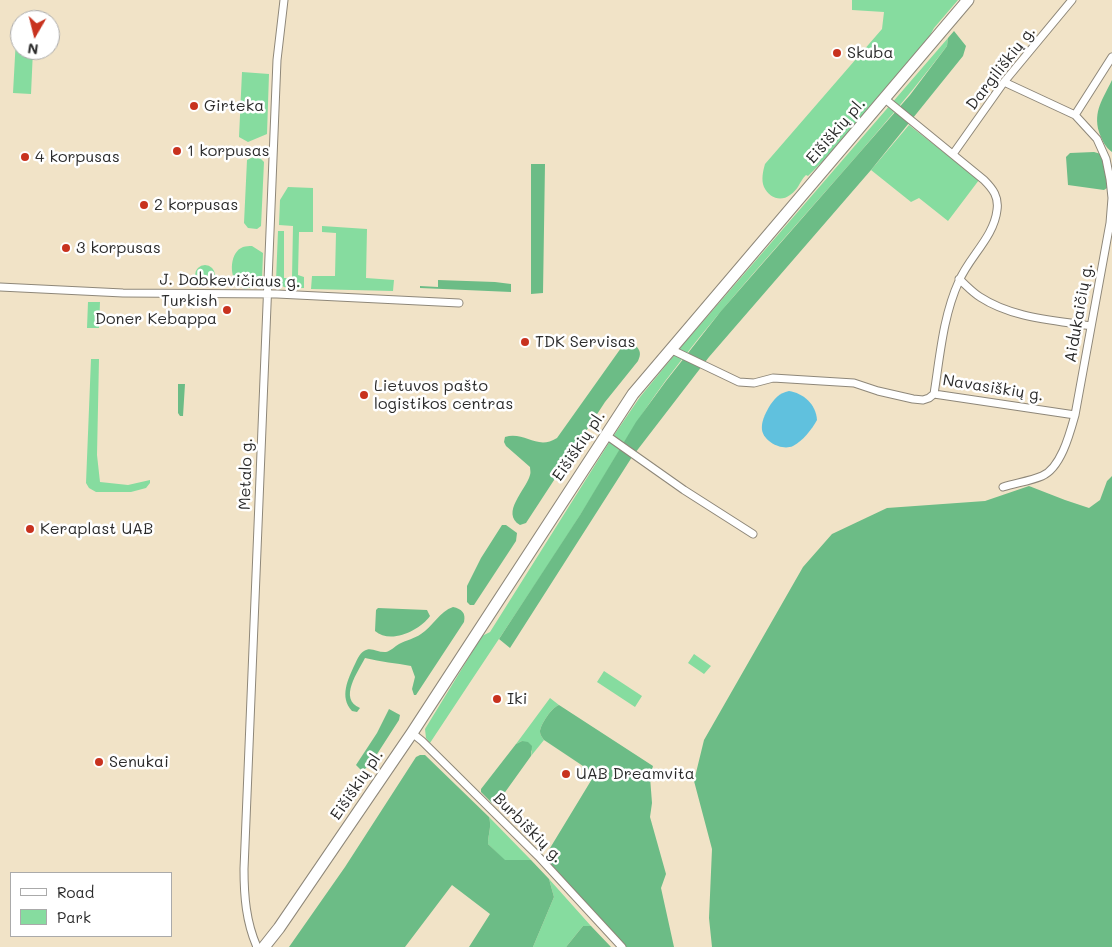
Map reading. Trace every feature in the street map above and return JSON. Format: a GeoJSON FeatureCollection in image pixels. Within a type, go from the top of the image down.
{"type":"FeatureCollection","features":[{"type":"Feature","properties":{"kind":"main road","name":"Eišiškių pl."},"geometry":{"type":"LineString","coordinates":[[264,947],[279,928],[412,733],[633,394],[968,0]]}},
{"type":"Feature","properties":{"kind":"street","name":"Metalo g."},"geometry":{"type":"LineString","coordinates":[[257,947],[250,931],[245,907],[244,869],[277,60],[284,0]]}},
{"type":"Feature","properties":{"kind":"street","name":"Dargiliškių g."},"geometry":{"type":"LineString","coordinates":[[953,154],[1004,82],[1072,0]]}},
{"type":"Feature","properties":{"kind":"street"},"geometry":{"type":"LineString","coordinates":[[1075,115],[1112,57]]}},
{"type":"Feature","properties":{"kind":"street","name":"Aidukaičių g."},"geometry":{"type":"LineString","coordinates":[[1003,487],[1043,476],[1053,468],[1070,433],[1075,415],[1110,223],[1112,198],[1106,159],[1097,139],[1075,115],[1004,82]]}},
{"type":"Feature","properties":{"kind":"street","name":"Navasiškių g."},"geometry":{"type":"LineString","coordinates":[[885,99],[984,180],[995,192],[998,208],[992,228],[959,279],[948,312],[934,394],[1075,415]]}},
{"type":"Feature","properties":{"kind":"street"},"geometry":{"type":"LineString","coordinates":[[959,279],[978,296],[1000,308],[1021,315],[1091,326]]}},
{"type":"Feature","properties":{"kind":"street","name":"J. Dobkevičiaus g."},"geometry":{"type":"LineString","coordinates":[[0,287],[459,303]]}},
{"type":"Feature","properties":{"kind":"street"},"geometry":{"type":"LineString","coordinates":[[670,349],[739,382],[747,383],[773,378],[854,382],[878,391],[913,399],[923,400],[934,394]]}},
{"type":"Feature","properties":{"kind":"street"},"geometry":{"type":"LineString","coordinates":[[606,435],[684,490],[753,534]]}},
{"type":"Feature","properties":{"kind":"street","name":"Burbiškių g."},"geometry":{"type":"LineString","coordinates":[[412,733],[538,856],[622,947]]}},
{"type":"Feature","properties":{"kind":"green space"},"geometry":{"type":"Polygon","coordinates":[[[852,0],[958,0],[934,28],[927,41],[826,161],[823,161],[808,176],[806,175],[790,195],[776,198],[766,191],[763,184],[765,164],[882,29],[884,12],[852,10],[852,0]]]}},
{"type":"Feature","properties":{"kind":"green space"},"geometry":{"type":"Polygon","coordinates":[[[954,31],[966,46],[963,56],[871,170],[709,357],[632,457],[510,648],[499,639],[580,515],[636,422],[721,311],[910,95],[947,46],[948,38],[954,31]]]}},
{"type":"Feature","properties":{"kind":"green space"},"geometry":{"type":"Polygon","coordinates":[[[948,38],[947,46],[913,89],[735,295],[666,380],[561,545],[430,743],[426,738],[425,729],[482,636],[490,632],[612,438],[640,397],[948,38]]]}},
{"type":"Feature","properties":{"kind":"green space"},"geometry":{"type":"Polygon","coordinates":[[[15,60],[33,60],[31,94],[13,93],[15,60]]]}},
{"type":"Feature","properties":{"kind":"green space"},"geometry":{"type":"Polygon","coordinates":[[[242,72],[269,74],[267,134],[248,142],[239,137],[242,72]]]}},
{"type":"Feature","properties":{"kind":"green space"},"geometry":{"type":"Polygon","coordinates":[[[1112,80],[1112,152],[1101,138],[1097,118],[1100,105],[1112,80]]]}},
{"type":"Feature","properties":{"kind":"green space"},"geometry":{"type":"Polygon","coordinates":[[[909,125],[979,180],[948,221],[919,198],[911,202],[871,170],[909,125]]]}},
{"type":"Feature","properties":{"kind":"green space"},"geometry":{"type":"Polygon","coordinates":[[[1094,152],[1101,154],[1105,166],[1107,188],[1104,190],[1068,185],[1066,157],[1070,153],[1094,152]]]}},
{"type":"Feature","properties":{"kind":"green space"},"geometry":{"type":"Polygon","coordinates":[[[253,157],[260,158],[264,162],[261,226],[257,229],[248,228],[244,223],[247,160],[253,157]]]}},
{"type":"Feature","properties":{"kind":"green space"},"geometry":{"type":"Polygon","coordinates":[[[531,164],[545,164],[543,293],[531,294],[531,164]]]}},
{"type":"Feature","properties":{"kind":"green space"},"geometry":{"type":"Polygon","coordinates":[[[288,187],[313,188],[313,232],[299,232],[298,275],[304,277],[304,288],[285,287],[276,281],[278,231],[284,231],[284,278],[292,278],[293,226],[279,225],[280,200],[288,187]]]}},
{"type":"Feature","properties":{"kind":"green space"},"geometry":{"type":"Polygon","coordinates":[[[322,226],[367,229],[366,278],[394,280],[393,291],[311,289],[312,276],[335,276],[336,233],[322,232],[322,226]]]}},
{"type":"Feature","properties":{"kind":"green space"},"geometry":{"type":"Polygon","coordinates":[[[252,246],[263,253],[262,280],[253,287],[244,289],[234,280],[233,258],[239,250],[252,246]]]}},
{"type":"Feature","properties":{"kind":"green space"},"geometry":{"type":"Polygon","coordinates":[[[205,265],[212,268],[215,275],[212,282],[205,285],[198,282],[195,275],[198,268],[205,265]]]}},
{"type":"Feature","properties":{"kind":"green space"},"geometry":{"type":"Polygon","coordinates":[[[438,280],[511,284],[511,292],[420,288],[420,286],[438,287],[438,280]]]}},
{"type":"Feature","properties":{"kind":"green space"},"geometry":{"type":"Polygon","coordinates":[[[88,302],[100,302],[99,328],[87,328],[88,302]]]}},
{"type":"Feature","properties":{"kind":"green space"},"geometry":{"type":"Polygon","coordinates":[[[627,345],[635,345],[638,349],[640,354],[638,361],[605,402],[526,523],[520,525],[515,520],[513,508],[528,481],[530,467],[506,446],[504,442],[505,437],[519,436],[537,442],[550,441],[557,438],[621,348],[627,345]]]}},
{"type":"Feature","properties":{"kind":"green space"},"geometry":{"type":"Polygon","coordinates":[[[91,359],[99,359],[97,455],[100,482],[128,485],[150,480],[146,488],[131,492],[96,492],[89,488],[86,483],[91,359]]]}},
{"type":"Feature","properties":{"kind":"green space"},"geometry":{"type":"Polygon","coordinates":[[[178,384],[185,384],[183,416],[180,416],[178,413],[178,384]]]}},
{"type":"Feature","properties":{"kind":"green space"},"geometry":{"type":"Polygon","coordinates":[[[1112,476],[1112,947],[712,947],[709,918],[712,849],[694,781],[704,740],[803,567],[832,534],[887,508],[985,501],[1029,486],[1089,508],[1100,500],[1107,481],[1112,476]]]}},
{"type":"Feature","properties":{"kind":"green space"},"geometry":{"type":"Polygon","coordinates":[[[502,525],[506,525],[517,533],[516,541],[474,605],[470,605],[467,602],[467,586],[481,558],[502,525]]]}},
{"type":"Feature","properties":{"kind":"green space"},"geometry":{"type":"Polygon","coordinates":[[[453,607],[463,612],[464,622],[416,695],[414,695],[412,689],[415,677],[411,666],[365,658],[350,692],[354,704],[360,708],[357,712],[352,711],[348,706],[345,694],[350,676],[361,654],[369,649],[383,652],[390,651],[399,644],[421,634],[444,612],[453,607]]]}},
{"type":"Feature","properties":{"kind":"green space"},"geometry":{"type":"Polygon","coordinates":[[[378,608],[427,610],[430,616],[412,631],[389,637],[375,631],[376,610],[378,608]]]}},
{"type":"Feature","properties":{"kind":"green space"},"geometry":{"type":"Polygon","coordinates":[[[694,654],[711,666],[704,674],[688,663],[694,654]]]}},
{"type":"Feature","properties":{"kind":"green space"},"geometry":{"type":"Polygon","coordinates":[[[604,671],[642,696],[635,707],[597,682],[604,671]]]}},
{"type":"Feature","properties":{"kind":"green space"},"geometry":{"type":"Polygon","coordinates":[[[550,698],[559,705],[553,709],[544,721],[540,732],[544,740],[531,756],[532,751],[522,741],[516,744],[550,698]]]}},
{"type":"Feature","properties":{"kind":"green space"},"geometry":{"type":"Polygon","coordinates":[[[559,705],[653,766],[650,777],[652,803],[650,817],[666,874],[661,888],[674,947],[626,947],[544,858],[595,774],[544,740],[541,735],[540,732],[544,721],[553,709],[559,705]]]}},
{"type":"Feature","properties":{"kind":"green space"},"geometry":{"type":"Polygon","coordinates":[[[389,709],[400,715],[399,720],[370,765],[362,771],[356,765],[377,733],[389,709]]]}},
{"type":"Feature","properties":{"kind":"green space"},"geometry":{"type":"Polygon","coordinates":[[[522,741],[528,742],[532,746],[531,756],[498,802],[492,803],[481,792],[481,789],[516,744],[522,741]]]}},
{"type":"Feature","properties":{"kind":"green space"},"geometry":{"type":"Polygon","coordinates":[[[425,755],[489,817],[488,844],[505,860],[531,860],[549,879],[554,897],[533,947],[469,947],[490,914],[452,885],[405,947],[289,947],[345,867],[416,757],[425,755]]]}},
{"type":"Feature","properties":{"kind":"green space"},"geometry":{"type":"Polygon","coordinates":[[[489,817],[531,860],[505,861],[488,844],[489,817]]]}},
{"type":"Feature","properties":{"kind":"green space"},"geometry":{"type":"Polygon","coordinates":[[[549,879],[591,926],[583,926],[566,947],[533,947],[554,897],[549,879]]]}},
{"type":"Feature","properties":{"kind":"green space"},"geometry":{"type":"Polygon","coordinates":[[[583,926],[591,926],[611,947],[566,947],[583,926]]]}},
{"type":"Feature","properties":{"kind":"water"},"geometry":{"type":"Polygon","coordinates":[[[789,391],[799,394],[808,400],[814,409],[817,420],[800,441],[793,446],[784,447],[770,442],[766,438],[763,434],[762,424],[766,412],[773,401],[789,391]]]}},
{"type":"Feature","properties":{"kind":"place","name":"Skuba"},"geometry":{"type":"Point","coordinates":[837,53]}},
{"type":"Feature","properties":{"kind":"place","name":"Girteka"},"geometry":{"type":"Point","coordinates":[194,106]}},
{"type":"Feature","properties":{"kind":"place","name":"1 korpusas"},"geometry":{"type":"Point","coordinates":[177,151]}},
{"type":"Feature","properties":{"kind":"place","name":"4 korpusas"},"geometry":{"type":"Point","coordinates":[25,157]}},
{"type":"Feature","properties":{"kind":"place","name":"2 korpusas"},"geometry":{"type":"Point","coordinates":[144,205]}},
{"type":"Feature","properties":{"kind":"place","name":"3 korpusas"},"geometry":{"type":"Point","coordinates":[66,248]}},
{"type":"Feature","properties":{"kind":"place","name":"Turkish Doner Kebappa"},"geometry":{"type":"Point","coordinates":[227,310]}},
{"type":"Feature","properties":{"kind":"place","name":"TDK Servisas"},"geometry":{"type":"Point","coordinates":[525,342]}},
{"type":"Feature","properties":{"kind":"place","name":"Lietuvos pašto logistikos centras"},"geometry":{"type":"Point","coordinates":[364,395]}},
{"type":"Feature","properties":{"kind":"place","name":"Keraplast UAB"},"geometry":{"type":"Point","coordinates":[30,529]}},
{"type":"Feature","properties":{"kind":"place","name":"Iki"},"geometry":{"type":"Point","coordinates":[497,699]}},
{"type":"Feature","properties":{"kind":"place","name":"Senukai"},"geometry":{"type":"Point","coordinates":[99,762]}},
{"type":"Feature","properties":{"kind":"place","name":"UAB Dreamvita"},"geometry":{"type":"Point","coordinates":[566,774]}}]}
